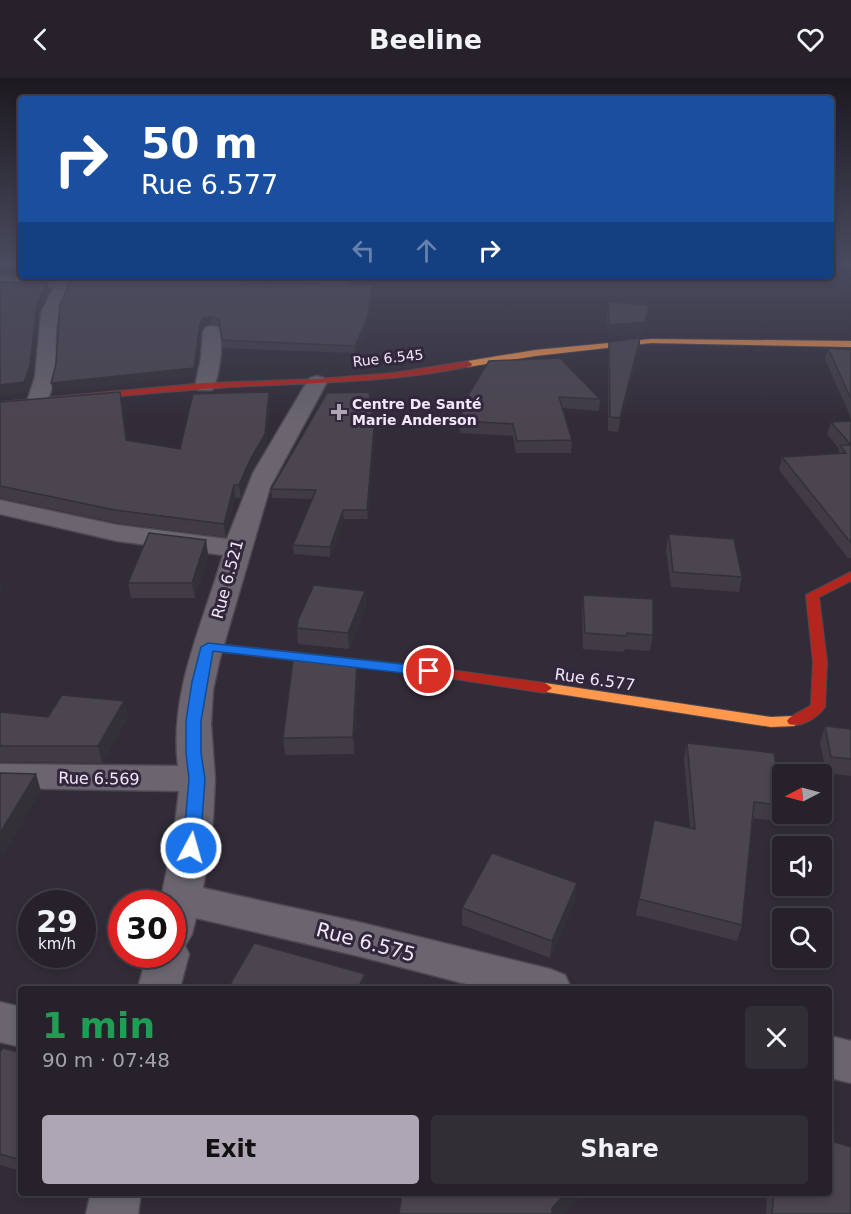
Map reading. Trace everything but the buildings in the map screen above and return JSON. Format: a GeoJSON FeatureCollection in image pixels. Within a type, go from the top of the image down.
{"type":"FeatureCollection","features":[{"type":"Feature","properties":{"kind":"street"},"geometry":{"type":"LineString","coordinates":[[37,401],[45,376],[50,316]]}},
{"type":"Feature","properties":{"kind":"street"},"geometry":{"type":"LineString","coordinates":[[205,386],[211,358],[212,331]]}},
{"type":"Feature","properties":{"kind":"street","name":"Rue 6.545"},"geometry":{"type":"LineString","coordinates":[[0,405],[205,386],[317,382],[393,376],[536,353],[651,341],[851,344]]}},
{"type":"Feature","properties":{"kind":"street","name":"Rue 6.521"},"geometry":{"type":"LineString","coordinates":[[182,890],[194,829],[197,779],[194,721],[199,682],[208,647],[227,589],[248,510],[264,474],[307,404],[317,382]]}},
{"type":"Feature","properties":{"kind":"street"},"geometry":{"type":"LineString","coordinates":[[0,507],[151,540],[237,548]]}},
{"type":"Feature","properties":{"kind":"street","name":"Rue 6.577"},"geometry":{"type":"LineString","coordinates":[[208,647],[429,671],[771,722],[791,723],[809,716],[818,707],[820,662],[812,595],[851,576]]}},
{"type":"Feature","properties":{"kind":"street","name":"Rue 6.569"},"geometry":{"type":"LineString","coordinates":[[0,776],[197,779]]}},
{"type":"Feature","properties":{"kind":"street","name":"Rue 6.575"},"geometry":{"type":"LineString","coordinates":[[186,918],[335,933],[542,986]]}},
{"type":"Feature","properties":{"kind":"street"},"geometry":{"type":"LineString","coordinates":[[160,986],[164,968]]}},
{"type":"Feature","properties":{"kind":"street"},"geometry":{"type":"LineString","coordinates":[[0,1022],[18,1026]]}},
{"type":"Feature","properties":{"kind":"street"},"geometry":{"type":"LineString","coordinates":[[832,1057],[851,1062]]}},
{"type":"Feature","properties":{"kind":"street"},"geometry":{"type":"LineString","coordinates":[[112,1214],[115,1196]]}},
{"type":"Feature","properties":{"kind":"traffic: slow"},"geometry":{"type":"LineString","coordinates":[[468,364],[535,353],[651,341],[851,344]]}},
{"type":"Feature","properties":{"kind":"traffic: slow"},"geometry":{"type":"LineString","coordinates":[[545,688],[771,722],[794,721]]}},
{"type":"Feature","properties":{"kind":"traffic: jam"},"geometry":{"type":"LineString","coordinates":[[0,405],[205,386],[317,382],[393,376],[468,364]]}},
{"type":"Feature","properties":{"kind":"traffic: jam"},"geometry":{"type":"LineString","coordinates":[[794,721],[807,716],[818,707],[820,662],[812,595],[851,576]]}},
{"type":"Feature","properties":{"kind":"traffic: jam"},"geometry":{"type":"LineString","coordinates":[[208,647],[429,671],[545,688]]}},
{"type":"Feature","properties":{"kind":"place","name":"Centre De Santé Marie Anderson"},"geometry":{"type":"Point","coordinates":[339,412]}},
{"type":"Feature","properties":{"kind":"route"},"geometry":{"type":"LineString","coordinates":[[191,848],[197,779],[194,721],[199,682],[208,647],[429,671]]}}]}
